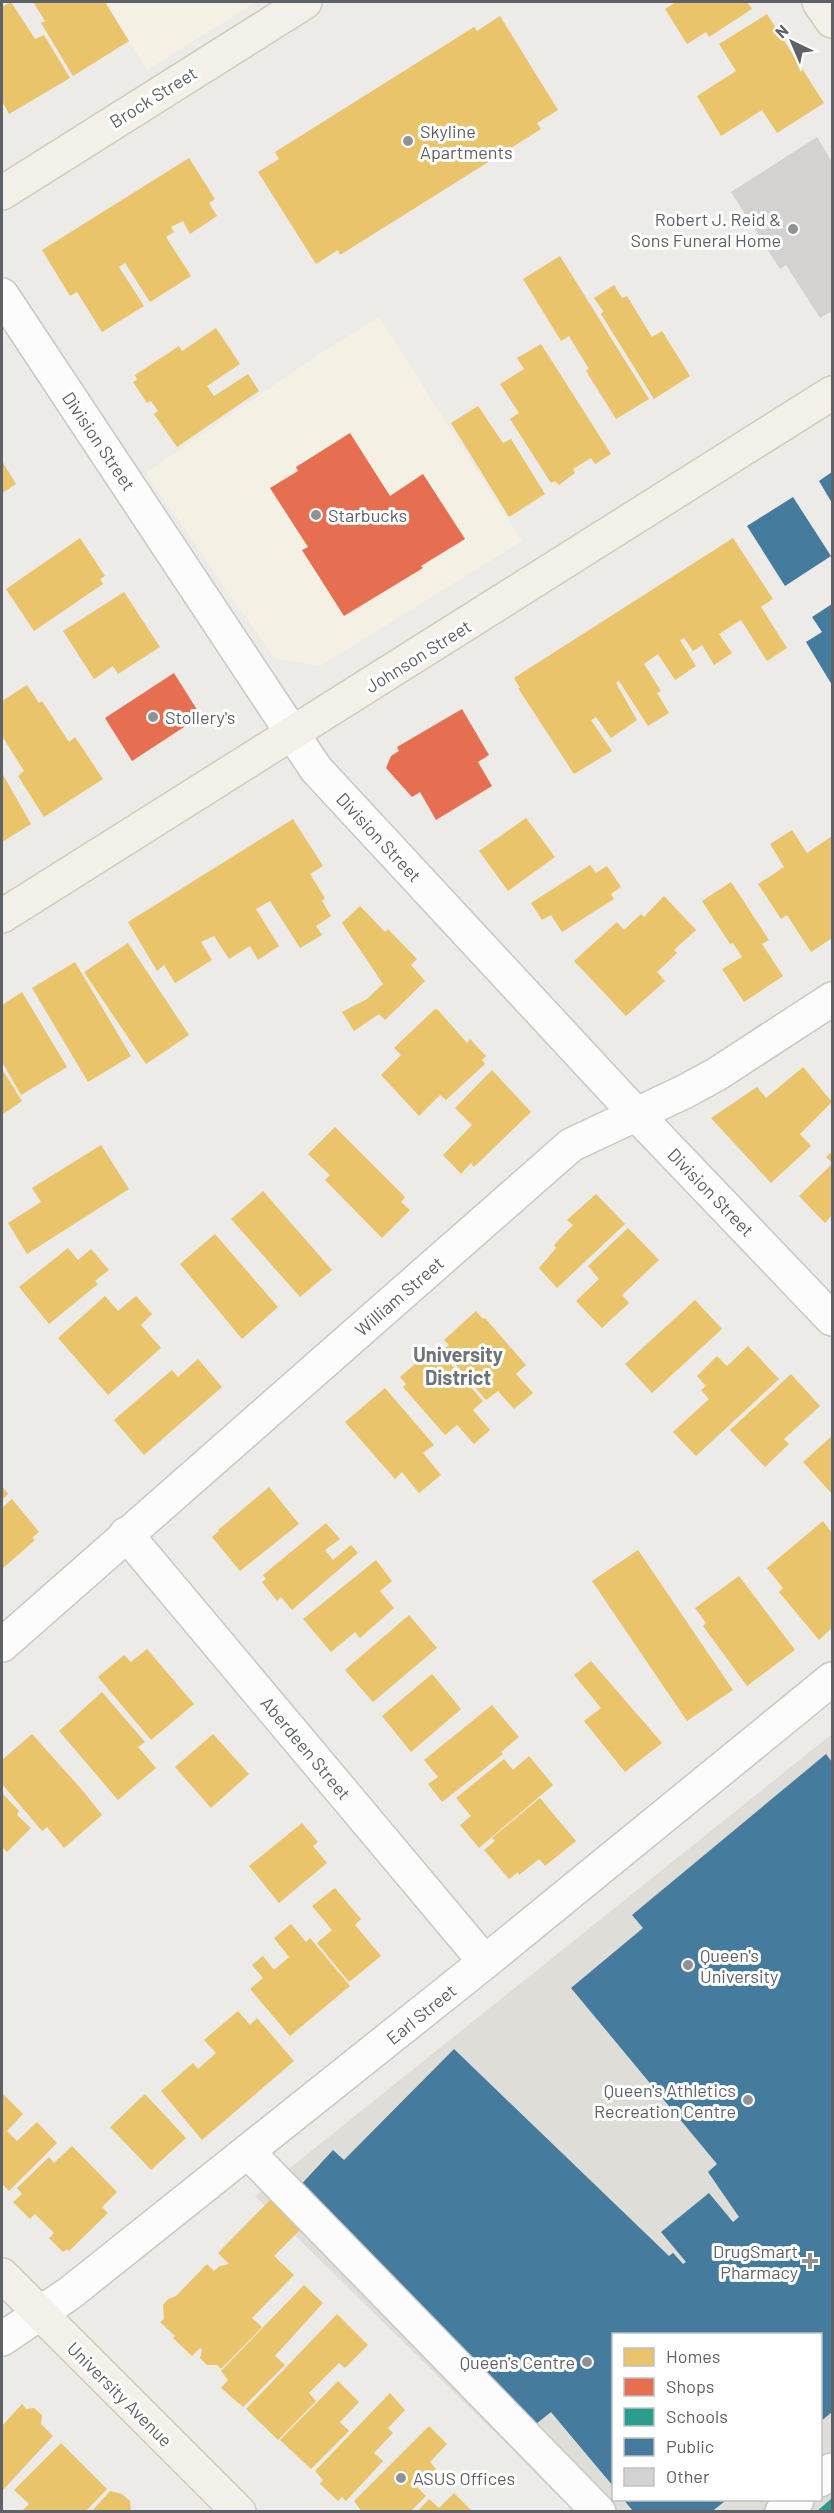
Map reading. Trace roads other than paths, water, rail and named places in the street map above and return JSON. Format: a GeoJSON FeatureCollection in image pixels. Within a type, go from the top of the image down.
{"type":"FeatureCollection","features":[{"type":"Feature","properties":{"kind":"main road","name":"Brock Street"},"geometry":{"type":"LineString","coordinates":[[2,193],[305,2]]}},
{"type":"Feature","properties":{"kind":"main road"},"geometry":{"type":"LineString","coordinates":[[819,2],[832,21]]}},
{"type":"Feature","properties":{"kind":"main road","name":"Johnson Street"},"geometry":{"type":"LineString","coordinates":[[2,916],[293,735],[832,393]]}},
{"type":"Feature","properties":{"kind":"main road","name":"University Avenue"},"geometry":{"type":"LineString","coordinates":[[2,2276],[238,2511]]}},
{"type":"Feature","properties":{"kind":"street","name":"Division Street"},"geometry":{"type":"LineString","coordinates":[[2,295],[316,769],[636,1114],[832,1319]]}},
{"type":"Feature","properties":{"kind":"street","name":"William Street"},"geometry":{"type":"LineString","coordinates":[[2,1645],[571,1145],[717,1074],[832,999]]}},
{"type":"Feature","properties":{"kind":"street","name":"Aberdeen Street"},"geometry":{"type":"LineString","coordinates":[[126,1534],[484,1962]]}},
{"type":"Feature","properties":{"kind":"street","name":"Earl Street"},"geometry":{"type":"LineString","coordinates":[[2,2339],[70,2293],[248,2152],[832,1679]]}},
{"type":"Feature","properties":{"kind":"street"},"geometry":{"type":"LineString","coordinates":[[248,2152],[599,2511]]}},
{"type":"Feature","properties":{"kind":"street"},"geometry":{"type":"LineString","coordinates":[[782,2511],[794,2501]]}},
{"type":"Feature","properties":{"kind":"place","name":"Skyline Apartments"},"geometry":{"type":"Point","coordinates":[408,141]}},
{"type":"Feature","properties":{"kind":"place","name":"Robert J. Reid & Sons Funeral Home"},"geometry":{"type":"Point","coordinates":[793,229]}},
{"type":"Feature","properties":{"kind":"place","name":"Starbucks"},"geometry":{"type":"Point","coordinates":[316,515]}},
{"type":"Feature","properties":{"kind":"place","name":"Stollery's"},"geometry":{"type":"Point","coordinates":[153,717]}},
{"type":"Feature","properties":{"kind":"place","name":"Queen's University"},"geometry":{"type":"Point","coordinates":[688,1965]}},
{"type":"Feature","properties":{"kind":"place","name":"Queen's Athletics Recreation Centre"},"geometry":{"type":"Point","coordinates":[748,2100]}},
{"type":"Feature","properties":{"kind":"place","name":"DrugSmart Pharmacy"},"geometry":{"type":"Point","coordinates":[810,2261]}},
{"type":"Feature","properties":{"kind":"place","name":"Queen's Centre"},"geometry":{"type":"Point","coordinates":[587,2362]}},
{"type":"Feature","properties":{"kind":"place","name":"ASUS Offices"},"geometry":{"type":"Point","coordinates":[401,2478]}},
{"type":"Feature","properties":{"kind":"district","name":"University District"},"geometry":{"type":"Point","coordinates":[458,1366]}}]}
